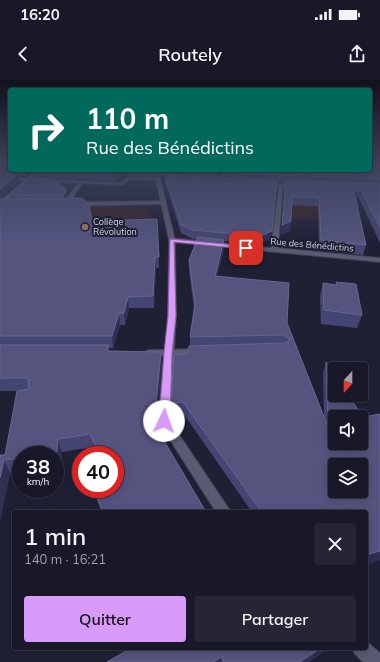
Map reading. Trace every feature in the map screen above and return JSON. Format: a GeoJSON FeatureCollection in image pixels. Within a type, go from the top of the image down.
{"type":"FeatureCollection","features":[{"type":"Feature","properties":{"kind":"street"},"geometry":{"type":"LineString","coordinates":[[0,204],[18,188]]}},
{"type":"Feature","properties":{"kind":"street"},"geometry":{"type":"LineString","coordinates":[[66,204],[77,188]]}},
{"type":"Feature","properties":{"kind":"street"},"geometry":{"type":"LineString","coordinates":[[160,188],[172,240],[172,316],[164,421],[223,510]]}},
{"type":"Feature","properties":{"kind":"street"},"geometry":{"type":"LineString","coordinates":[[274,251],[280,188]]}},
{"type":"Feature","properties":{"kind":"street"},"geometry":{"type":"LineString","coordinates":[[59,204],[164,203]]}},
{"type":"Feature","properties":{"kind":"street"},"geometry":{"type":"LineString","coordinates":[[0,204],[10,204]]}},
{"type":"Feature","properties":{"kind":"street","name":"Rue des Bénédictins"},"geometry":{"type":"LineString","coordinates":[[172,240],[380,260]]}},
{"type":"Feature","properties":{"kind":"street"},"geometry":{"type":"LineString","coordinates":[[137,353],[213,352]]}},
{"type":"Feature","properties":{"kind":"street"},"geometry":{"type":"LineString","coordinates":[[363,650],[376,662]]}},
{"type":"Feature","properties":{"kind":"shaded area"},"geometry":{"type":"Polygon","coordinates":[[[284,198],[332,203],[337,221],[283,218],[284,198]]]}},
{"type":"Feature","properties":{"kind":"shaded area"},"geometry":{"type":"Polygon","coordinates":[[[84,207],[148,207],[158,229],[158,241],[99,243],[84,207]]]}},
{"type":"Feature","properties":{"kind":"building"},"geometry":{"type":"Polygon","coordinates":[[[17,188],[65,188],[67,190],[63,196],[8,196],[17,188]]]}},
{"type":"Feature","properties":{"kind":"building"},"geometry":{"type":"Polygon","coordinates":[[[169,188],[276,188],[272,231],[260,236],[193,230],[181,225],[169,188]]]}},
{"type":"Feature","properties":{"kind":"building"},"geometry":{"type":"Polygon","coordinates":[[[285,188],[380,188],[380,227],[361,190],[354,192],[366,245],[321,240],[319,197],[292,197],[291,221],[282,225],[285,188]]]}},
{"type":"Feature","properties":{"kind":"building"},"geometry":{"type":"Polygon","coordinates":[[[82,198],[89,204],[92,221],[157,219],[159,257],[155,257],[153,296],[128,297],[124,313],[119,313],[112,336],[0,336],[0,199],[82,198]]]}},
{"type":"Feature","properties":{"kind":"building"},"geometry":{"type":"Polygon","coordinates":[[[198,237],[224,240],[215,276],[289,283],[287,323],[328,427],[328,450],[368,450],[368,416],[380,414],[380,551],[368,554],[368,510],[261,510],[183,402],[171,403],[174,354],[188,354],[189,346],[286,343],[290,339],[283,335],[190,337],[195,304],[189,260],[198,237]]]}},
{"type":"Feature","properties":{"kind":"building"},"geometry":{"type":"Polygon","coordinates":[[[336,282],[356,284],[362,315],[324,310],[323,283],[337,285],[336,282]]]}},
{"type":"Feature","properties":{"kind":"building"},"geometry":{"type":"Polygon","coordinates":[[[0,345],[109,345],[107,351],[161,352],[156,403],[143,405],[205,510],[102,510],[98,498],[124,498],[124,446],[96,446],[90,434],[58,439],[57,446],[12,446],[12,459],[4,460],[0,478],[0,455],[5,455],[17,391],[29,389],[28,378],[0,378],[0,345]]]}},
{"type":"Feature","properties":{"kind":"building"},"geometry":{"type":"Polygon","coordinates":[[[326,362],[328,365],[328,402],[353,402],[358,410],[328,410],[328,427],[326,362]]]}},
{"type":"Feature","properties":{"kind":"building"},"geometry":{"type":"Polygon","coordinates":[[[128,650],[318,650],[300,662],[224,662],[222,657],[213,662],[107,662],[128,650]]]}},
{"type":"Feature","properties":{"kind":"place","name":"Collège Révolution"},"geometry":{"type":"Point","coordinates":[85,227]}},
{"type":"Feature","properties":{"kind":"route"},"geometry":{"type":"LineString","coordinates":[[164,421],[172,316],[172,240],[246,248]]}}]}
